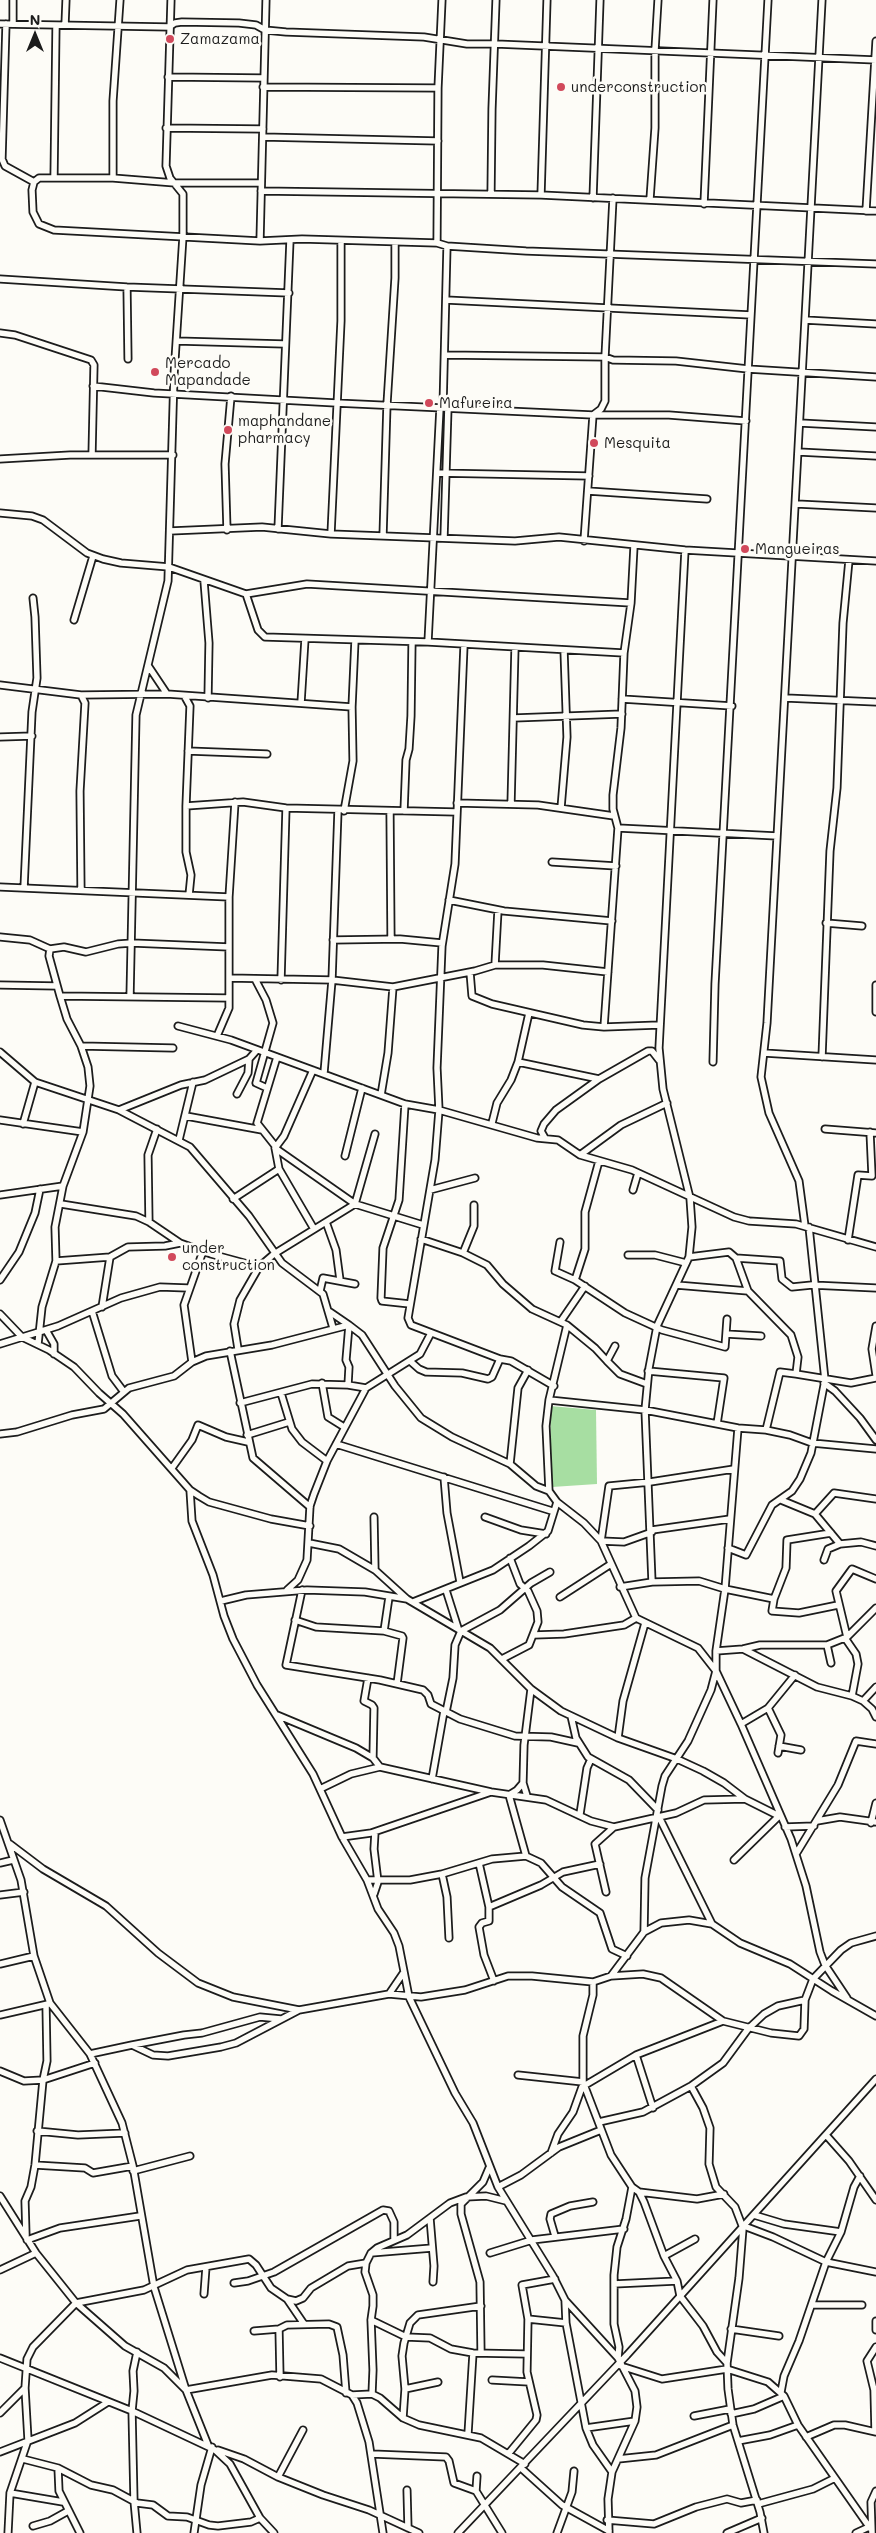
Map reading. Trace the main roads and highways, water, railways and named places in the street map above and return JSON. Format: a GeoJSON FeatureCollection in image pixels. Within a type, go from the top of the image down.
{"type":"FeatureCollection","features":[{"type":"Feature","properties":{"kind":"place","name":"Zamazama"},"geometry":{"type":"Point","coordinates":[170,39]}},
{"type":"Feature","properties":{"kind":"place","name":"underconstruction"},"geometry":{"type":"Point","coordinates":[561,87]}},
{"type":"Feature","properties":{"kind":"place","name":"Mercado Mapandade"},"geometry":{"type":"Point","coordinates":[155,372]}},
{"type":"Feature","properties":{"kind":"place","name":"Mafureira"},"geometry":{"type":"Point","coordinates":[429,403]}},
{"type":"Feature","properties":{"kind":"place","name":"maphandane pharmacy"},"geometry":{"type":"Point","coordinates":[228,430]}},
{"type":"Feature","properties":{"kind":"place","name":"Mesquita"},"geometry":{"type":"Point","coordinates":[594,443]}},
{"type":"Feature","properties":{"kind":"place","name":"Mangueiras"},"geometry":{"type":"Point","coordinates":[745,549]}},
{"type":"Feature","properties":{"kind":"place","name":"under construction"},"geometry":{"type":"Point","coordinates":[172,1257]}}]}
